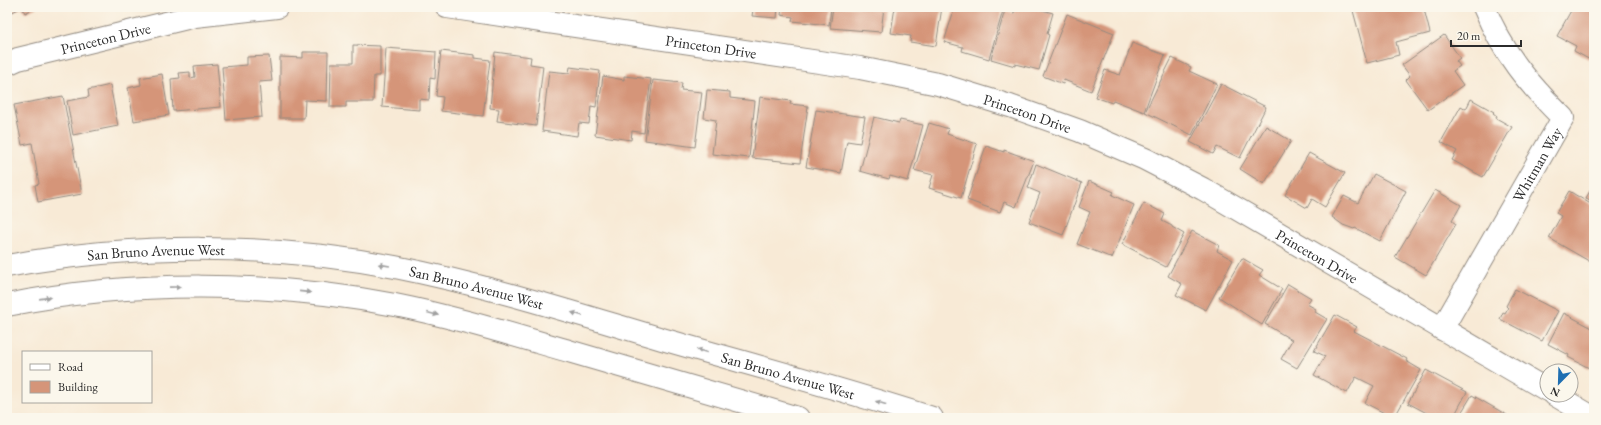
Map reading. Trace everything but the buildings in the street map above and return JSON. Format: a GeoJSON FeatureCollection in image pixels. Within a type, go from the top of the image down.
{"type":"FeatureCollection","features":[{"type":"Feature","properties":{"kind":"street","name":"Princeton Drive"},"geometry":{"type":"LineString","coordinates":[[7,64],[18,59],[195,16],[277,7]]}},
{"type":"Feature","properties":{"kind":"street","name":"Princeton Drive"},"geometry":{"type":"LineString","coordinates":[[447,7],[860,68],[938,84],[1010,106],[1080,131],[1145,159],[1203,189],[1539,385]]}},
{"type":"Feature","properties":{"kind":"street","name":"Whitman Way"},"geometry":{"type":"LineString","coordinates":[[1442,329],[1563,118],[1538,93],[1512,61],[1492,27],[1484,7]]}},
{"type":"Feature","properties":{"kind":"street","name":"San Bruno Avenue West"},"geometry":{"type":"LineString","coordinates":[[7,266],[108,253],[161,250],[213,250],[317,256],[381,265],[452,279],[496,291],[932,418]]}},
{"type":"Feature","properties":{"kind":"street"},"geometry":{"type":"LineString","coordinates":[[7,305],[89,293],[165,287],[243,288],[294,291],[345,297],[395,305],[470,322],[798,418]]}},
{"type":"Feature","properties":{"kind":"street"},"geometry":{"type":"LineString","coordinates":[[1569,403],[1594,418]]}}]}
